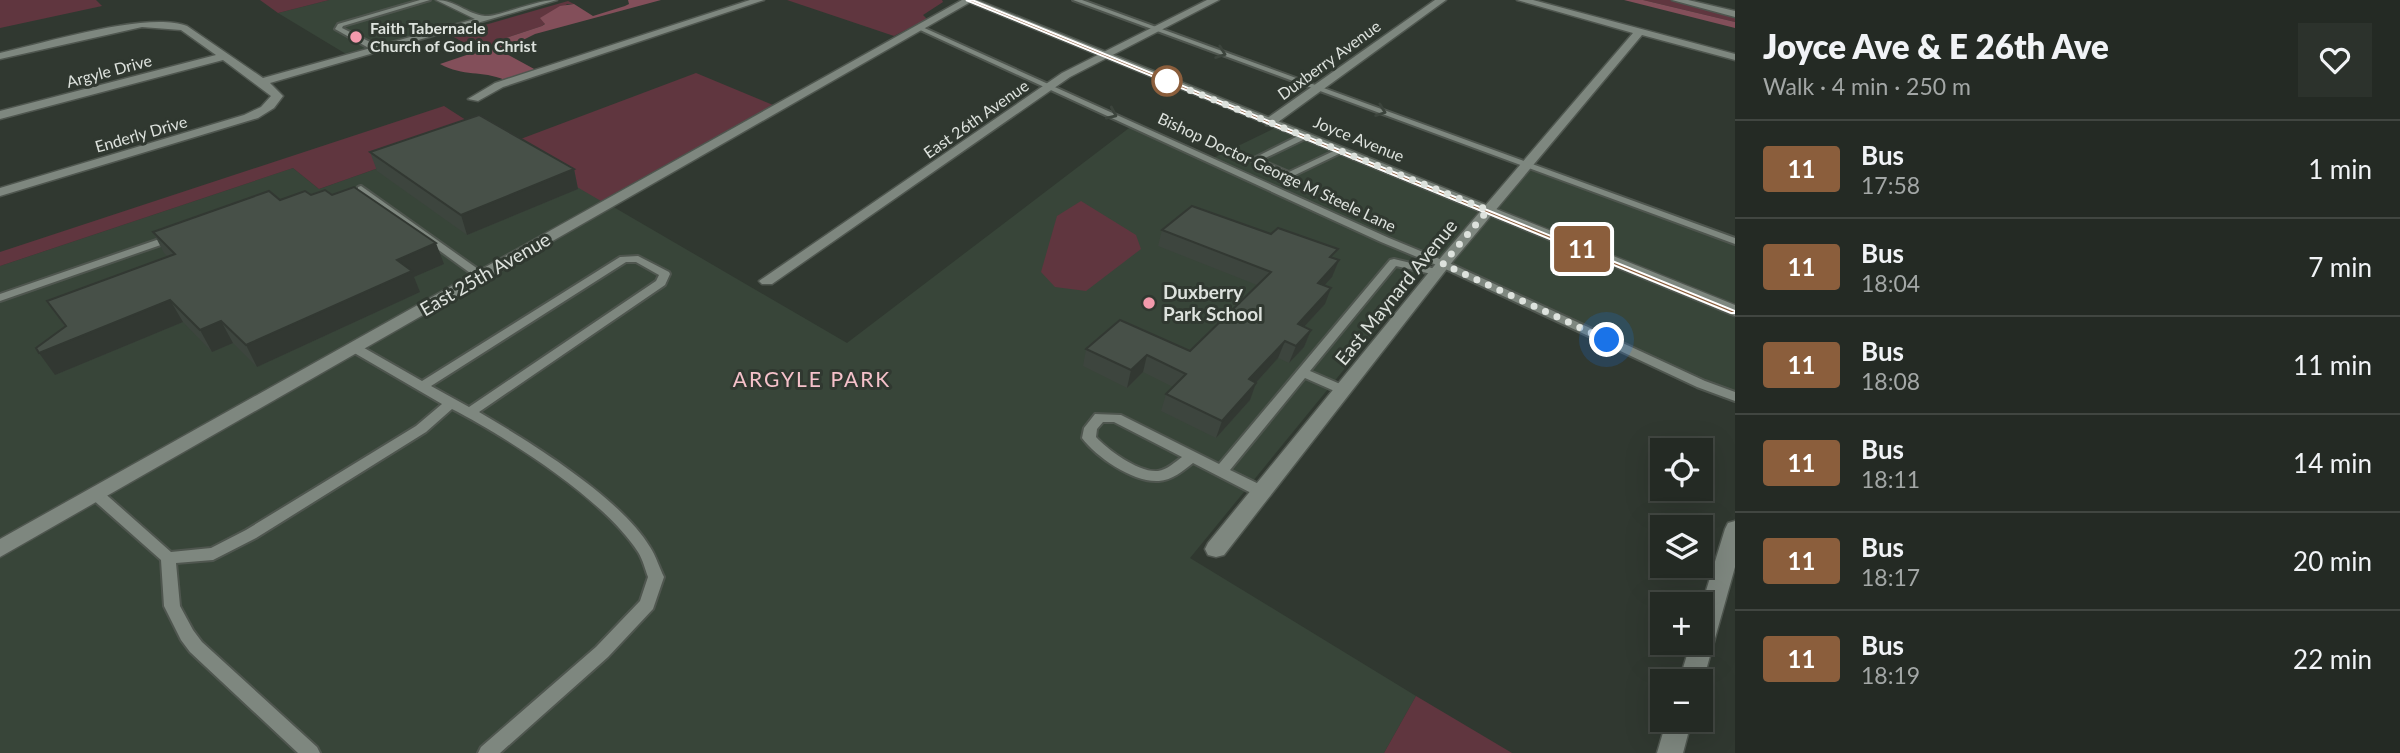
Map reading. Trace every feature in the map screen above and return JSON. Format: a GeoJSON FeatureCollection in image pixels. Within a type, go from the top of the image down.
{"type":"FeatureCollection","features":[{"type":"Feature","properties":{"kind":"street"},"geometry":{"type":"LineString","coordinates":[[441,0],[484,19]]}},
{"type":"Feature","properties":{"kind":"street"},"geometry":{"type":"LineString","coordinates":[[0,56],[120,28],[162,23],[184,28],[262,82],[552,0]]}},
{"type":"Feature","properties":{"kind":"street"},"geometry":{"type":"LineString","coordinates":[[474,99],[499,85],[759,0]]}},
{"type":"Feature","properties":{"kind":"street","name":"East 25th Avenue"},"geometry":{"type":"LineString","coordinates":[[0,549],[969,0]]}},
{"type":"Feature","properties":{"kind":"street","name":"Joyce Avenue"},"geometry":{"type":"LineString","coordinates":[[969,0],[1735,311]]}},
{"type":"Feature","properties":{"kind":"street","name":"East 26th Avenue"},"geometry":{"type":"LineString","coordinates":[[767,281],[1050,86],[1104,55],[1214,0]]}},
{"type":"Feature","properties":{"kind":"street","name":"Duxberry Avenue"},"geometry":{"type":"LineString","coordinates":[[1270,122],[1441,0]]}},
{"type":"Feature","properties":{"kind":"street"},"geometry":{"type":"LineString","coordinates":[[1522,0],[1735,57]]}},
{"type":"Feature","properties":{"kind":"street"},"geometry":{"type":"LineString","coordinates":[[1677,0],[1735,14]]}},
{"type":"Feature","properties":{"kind":"street","name":"East Maynard Avenue"},"geometry":{"type":"LineString","coordinates":[[1216,549],[1440,268],[1640,32]]}},
{"type":"Feature","properties":{"kind":"street","name":"Argyle Drive"},"geometry":{"type":"LineString","coordinates":[[0,116],[226,56]]}},
{"type":"Feature","properties":{"kind":"street","name":"Enderly Drive"},"geometry":{"type":"LineString","coordinates":[[0,192],[260,113],[274,103],[277,96],[262,82]]}},
{"type":"Feature","properties":{"kind":"street"},"geometry":{"type":"LineString","coordinates":[[1694,669],[1735,528]]}},
{"type":"Feature","properties":{"kind":"street"},"geometry":{"type":"LineString","coordinates":[[1670,753],[1676,732]]}},
{"type":"Feature","properties":{"kind":"lane"},"geometry":{"type":"LineString","coordinates":[[377,49],[338,29],[340,25],[427,0]]}},
{"type":"Feature","properties":{"kind":"lane"},"geometry":{"type":"LineString","coordinates":[[1076,0],[1089,2],[1157,30],[1735,240]]}},
{"type":"Feature","properties":{"kind":"lane","name":"Bishop Doctor George M Steele Lane"},"geometry":{"type":"LineString","coordinates":[[920,28],[1385,240],[1440,268],[1735,397]]}},
{"type":"Feature","properties":{"kind":"lane"},"geometry":{"type":"LineString","coordinates":[[1304,136],[1254,160],[1289,176],[1341,151]]}},
{"type":"Feature","properties":{"kind":"lane"},"geometry":{"type":"LineString","coordinates":[[360,189],[481,276]]}},
{"type":"Feature","properties":{"kind":"lane"},"geometry":{"type":"LineString","coordinates":[[0,298],[180,234]]}},
{"type":"Feature","properties":{"kind":"lane"},"geometry":{"type":"LineString","coordinates":[[423,386],[624,259],[638,259],[666,274],[661,283],[471,412]]}},
{"type":"Feature","properties":{"kind":"lane"},"geometry":{"type":"LineString","coordinates":[[1220,471],[1394,262],[1440,268]]}},
{"type":"Feature","properties":{"kind":"lane"},"geometry":{"type":"LineString","coordinates":[[355,348],[471,412],[564,475],[609,510],[643,548],[656,578],[647,604],[602,652],[487,753]]}},
{"type":"Feature","properties":{"kind":"lane"},"geometry":{"type":"LineString","coordinates":[[1303,373],[1342,390]]}},
{"type":"Feature","properties":{"kind":"lane"},"geometry":{"type":"LineString","coordinates":[[168,558],[213,554],[251,534],[421,429],[451,403]]}},
{"type":"Feature","properties":{"kind":"lane"},"geometry":{"type":"LineString","coordinates":[[1192,456],[1160,476],[1144,474],[1097,447],[1089,438],[1091,428],[1100,417],[1116,418],[1192,456],[1262,492]]}},
{"type":"Feature","properties":{"kind":"lane"},"geometry":{"type":"LineString","coordinates":[[96,494],[168,558],[170,606],[180,628],[196,647],[311,753]]}},
{"type":"Feature","properties":{"kind":"shaded area"},"geometry":{"type":"Polygon","coordinates":[[[0,0],[96,0],[102,6],[0,28],[0,0]]]}},
{"type":"Feature","properties":{"kind":"shaded area"},"geometry":{"type":"Polygon","coordinates":[[[260,0],[329,0],[278,13],[260,0]]]}},
{"type":"Feature","properties":{"kind":"shaded area"},"geometry":{"type":"Polygon","coordinates":[[[329,0],[554,0],[351,57],[278,13],[329,0]]]}},
{"type":"Feature","properties":{"kind":"shaded area"},"geometry":{"type":"Polygon","coordinates":[[[628,0],[661,0],[535,34],[501,51],[536,70],[505,80],[457,71],[440,64],[542,26],[545,24],[540,18],[560,6],[574,4],[593,16],[625,6],[629,4],[628,0]]]}},
{"type":"Feature","properties":{"kind":"shaded area"},"geometry":{"type":"Polygon","coordinates":[[[787,0],[943,2],[923,15],[927,19],[894,36],[787,0]]]}},
{"type":"Feature","properties":{"kind":"shaded area"},"geometry":{"type":"Polygon","coordinates":[[[1624,0],[1643,0],[1735,22],[1735,28],[1624,0]]]}},
{"type":"Feature","properties":{"kind":"shaded area"},"geometry":{"type":"Polygon","coordinates":[[[1643,0],[1672,0],[1735,15],[1735,22],[1643,0]]]}},
{"type":"Feature","properties":{"kind":"shaded area"},"geometry":{"type":"Polygon","coordinates":[[[568,1],[574,4],[567,4],[542,26],[497,41],[497,45],[479,51],[450,35],[568,1]]]}},
{"type":"Feature","properties":{"kind":"shaded area"},"geometry":{"type":"Polygon","coordinates":[[[696,73],[773,105],[601,201],[505,145],[696,73]]]}},
{"type":"Feature","properties":{"kind":"shaded area"},"geometry":{"type":"Polygon","coordinates":[[[444,106],[483,131],[319,189],[293,168],[0,266],[0,252],[444,106]]]}},
{"type":"Feature","properties":{"kind":"shaded area"},"geometry":{"type":"Polygon","coordinates":[[[1133,125],[1209,160],[1281,125],[1490,211],[1530,166],[1735,241],[1735,399],[1431,263],[1190,558],[1416,696],[1384,753],[0,753],[0,266],[293,168],[319,189],[483,131],[847,343],[1133,125]]]}},
{"type":"Feature","properties":{"kind":"shaded area"},"geometry":{"type":"Polygon","coordinates":[[[1081,201],[1136,235],[1141,249],[1086,291],[1055,287],[1041,272],[1057,216],[1081,201]]]}},
{"type":"Feature","properties":{"kind":"shaded area"},"geometry":{"type":"Polygon","coordinates":[[[1416,696],[1512,753],[1384,753],[1416,696]]]}},
{"type":"Feature","properties":{"kind":"building"},"geometry":{"type":"Polygon","coordinates":[[[479,115],[574,169],[461,215],[370,152],[479,115]]]}},
{"type":"Feature","properties":{"kind":"building"},"geometry":{"type":"Polygon","coordinates":[[[354,187],[436,243],[397,260],[412,271],[246,345],[221,321],[200,330],[170,300],[39,353],[36,348],[66,326],[47,301],[175,254],[153,232],[269,191],[280,200],[305,191],[311,195],[325,190],[332,195],[354,187]]]}},
{"type":"Feature","properties":{"kind":"building","name":"Duxberry Park School"},"geometry":{"type":"Polygon","coordinates":[[[1192,206],[1271,234],[1278,228],[1338,249],[1330,257],[1339,260],[1318,283],[1331,288],[1298,324],[1311,330],[1296,346],[1285,341],[1249,379],[1256,383],[1222,421],[1166,394],[1186,374],[1147,355],[1131,370],[1086,349],[1120,320],[1190,351],[1271,272],[1162,230],[1192,206]]]}},
{"type":"Feature","properties":{"kind":"bus line","name":"11"},"geometry":{"type":"LineString","coordinates":[[969,0],[1735,311]]}},
{"type":"Feature","properties":{"kind":"place","name":"Faith Tabernacle Church of God in Christ"},"geometry":{"type":"Point","coordinates":[356,37]}},
{"type":"Feature","properties":{"kind":"place","name":"Duxberry Park School"},"geometry":{"type":"Point","coordinates":[1149,303]}},
{"type":"Feature","properties":{"kind":"district","name":"ARGYLE PARK"},"geometry":{"type":"Point","coordinates":[812,380]}},
{"type":"Feature","properties":{"kind":"route"},"geometry":{"type":"LineString","coordinates":[[1167,81],[1488,210],[1443,264],[1607,340]]}}]}
